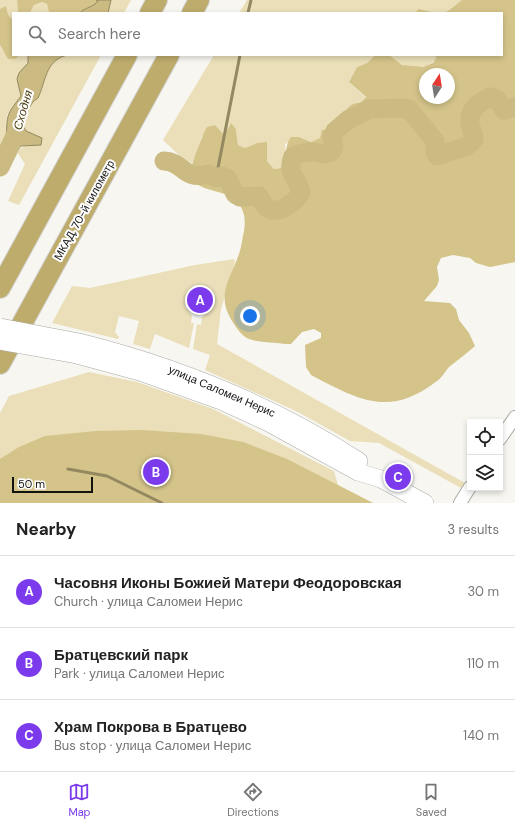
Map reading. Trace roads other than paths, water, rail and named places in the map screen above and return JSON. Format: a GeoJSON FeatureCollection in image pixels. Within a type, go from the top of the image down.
{"type":"FeatureCollection","features":[{"type":"Feature","properties":{"kind":"highway"},"geometry":{"type":"LineString","coordinates":[[151,12],[157,0]]}},
{"type":"Feature","properties":{"kind":"highway"},"geometry":{"type":"LineString","coordinates":[[193,12],[199,0]]}},
{"type":"Feature","properties":{"kind":"highway"},"geometry":{"type":"LineString","coordinates":[[0,288],[126,56]]}},
{"type":"Feature","properties":{"kind":"highway","name":"МКАД, 70-й километр"},"geometry":{"type":"LineString","coordinates":[[0,364],[168,56]]}},
{"type":"Feature","properties":{"kind":"main road","name":"улица Саломеи Нерис"},"geometry":{"type":"LineString","coordinates":[[0,327],[78,349],[165,366],[212,384],[257,404],[337,447],[362,463],[381,479],[425,503]]}},
{"type":"Feature","properties":{"kind":"main road","name":"улица Саломеи Нерис"},"geometry":{"type":"LineString","coordinates":[[0,341],[78,349]]}},
{"type":"Feature","properties":{"kind":"street"},"geometry":{"type":"LineString","coordinates":[[503,435],[515,417]]}},
{"type":"Feature","properties":{"kind":"street"},"geometry":{"type":"LineString","coordinates":[[460,503],[468,491]]}},
{"type":"Feature","properties":{"kind":"water"},"geometry":{"type":"Polygon","coordinates":[[[96,0],[111,0],[108,12],[81,12],[96,3],[98,1],[96,0]]]}},
{"type":"Feature","properties":{"kind":"water"},"geometry":{"type":"Polygon","coordinates":[[[28,56],[65,56],[54,62],[50,67],[38,98],[30,106],[23,125],[26,131],[42,138],[41,145],[21,146],[10,160],[0,157],[0,155],[5,144],[8,116],[21,96],[17,79],[19,73],[28,63],[28,56]]]}},
{"type":"Feature","properties":{"kind":"waterway"},"geometry":{"type":"LineString","coordinates":[[248,12],[251,0]]}},
{"type":"Feature","properties":{"kind":"waterway"},"geometry":{"type":"LineString","coordinates":[[216,178],[240,56]]}},
{"type":"Feature","properties":{"kind":"waterway"},"geometry":{"type":"LineString","coordinates":[[164,161],[176,164],[188,173],[194,175],[209,174],[216,178],[222,176],[228,179],[235,194],[240,197],[259,196],[266,207],[270,210],[275,210],[291,204],[301,192],[291,171],[293,156],[308,152],[323,154],[331,152],[334,147],[332,137],[335,131],[349,119],[368,109],[409,109],[435,141],[435,152],[437,156],[467,146],[474,140],[470,119],[475,107],[482,101],[490,97],[497,99],[504,110],[515,107]]}},
{"type":"Feature","properties":{"kind":"waterway","name":"Сходня"},"geometry":{"type":"LineString","coordinates":[[0,167],[16,134]]}},
{"type":"Feature","properties":{"kind":"waterway"},"geometry":{"type":"LineString","coordinates":[[68,469],[107,476],[162,503]]}},
{"type":"Feature","properties":{"kind":"place","name":"Часовня Иконы Божией Матери Феодоровская"},"geometry":{"type":"Point","coordinates":[200,300]}},
{"type":"Feature","properties":{"kind":"place","name":"Братцевский парк"},"geometry":{"type":"Point","coordinates":[156,472]}},
{"type":"Feature","properties":{"kind":"place","name":"Храм Покрова в Братцево"},"geometry":{"type":"Point","coordinates":[398,477]}}]}
